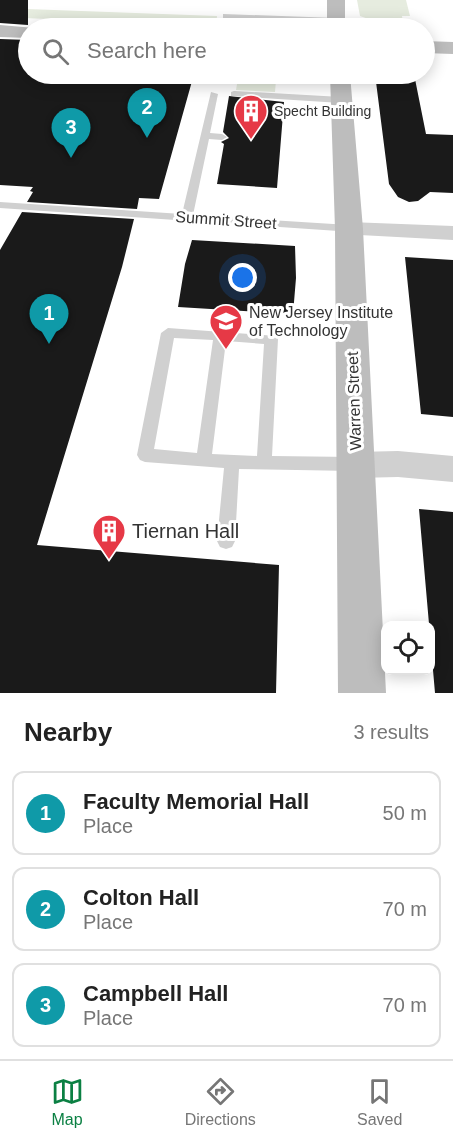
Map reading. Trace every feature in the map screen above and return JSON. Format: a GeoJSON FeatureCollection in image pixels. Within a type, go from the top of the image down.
{"type":"FeatureCollection","features":[{"type":"Feature","properties":{"kind":"main road"},"geometry":{"type":"LineString","coordinates":[[336,0],[336,18]]}},
{"type":"Feature","properties":{"kind":"main road"},"geometry":{"type":"LineString","coordinates":[[0,30],[18,31]]}},
{"type":"Feature","properties":{"kind":"main road"},"geometry":{"type":"LineString","coordinates":[[435,47],[453,48]]}},
{"type":"Feature","properties":{"kind":"main road","name":"Warren Street"},"geometry":{"type":"LineString","coordinates":[[340,86],[349,229],[362,693]]}},
{"type":"Feature","properties":{"kind":"street","name":"Summit Street"},"geometry":{"type":"LineString","coordinates":[[349,229],[453,234]]}},
{"type":"Feature","properties":{"kind":"street"},"geometry":{"type":"LineString","coordinates":[[356,465],[398,464],[453,469]]}},
{"type":"Feature","properties":{"kind":"lane"},"geometry":{"type":"LineString","coordinates":[[226,16],[254,18]]}},
{"type":"Feature","properties":{"kind":"lane"},"geometry":{"type":"LineString","coordinates":[[234,94],[340,86]]}},
{"type":"Feature","properties":{"kind":"lane"},"geometry":{"type":"LineString","coordinates":[[187,218],[214,94]]}},
{"type":"Feature","properties":{"kind":"lane"},"geometry":{"type":"LineString","coordinates":[[205,136],[222,137]]}},
{"type":"Feature","properties":{"kind":"lane","name":"Summit Street"},"geometry":{"type":"LineString","coordinates":[[0,205],[349,229]]}},
{"type":"Feature","properties":{"kind":"lane"},"geometry":{"type":"LineString","coordinates":[[264,462],[271,339],[168,333],[145,455],[232,462],[356,465]]}},
{"type":"Feature","properties":{"kind":"lane"},"geometry":{"type":"LineString","coordinates":[[204,459],[219,336]]}},
{"type":"Feature","properties":{"kind":"lane"},"geometry":{"type":"LineString","coordinates":[[226,541],[232,462]]}},
{"type":"Feature","properties":{"kind":"shaded area"},"geometry":{"type":"Polygon","coordinates":[[[357,0],[406,0],[410,16],[366,18],[360,16],[357,0]]]}},
{"type":"Feature","properties":{"kind":"shaded area"},"geometry":{"type":"Polygon","coordinates":[[[0,8],[217,16],[217,18],[0,17],[0,8]]]}},
{"type":"Feature","properties":{"kind":"shaded area"},"geometry":{"type":"Polygon","coordinates":[[[237,84],[276,84],[275,92],[236,90],[237,84]]]}},
{"type":"Feature","properties":{"kind":"building"},"geometry":{"type":"Polygon","coordinates":[[[0,0],[28,0],[28,18],[18,18],[18,24],[0,23],[0,0]]]}},
{"type":"Feature","properties":{"kind":"building"},"geometry":{"type":"Polygon","coordinates":[[[0,39],[18,40],[18,84],[191,84],[159,199],[139,198],[137,209],[27,202],[33,192],[30,191],[33,187],[0,185],[0,39]]]}},
{"type":"Feature","properties":{"kind":"building"},"geometry":{"type":"Polygon","coordinates":[[[376,84],[416,84],[426,134],[453,135],[453,193],[430,192],[418,201],[409,202],[398,197],[389,184],[376,84]]]}},
{"type":"Feature","properties":{"kind":"building","name":"Specht Building"},"geometry":{"type":"Polygon","coordinates":[[[229,96],[284,102],[277,188],[217,184],[224,144],[221,142],[229,138],[223,132],[229,96]]]}},
{"type":"Feature","properties":{"kind":"building","name":"Tiernan Hall"},"geometry":{"type":"Polygon","coordinates":[[[22,212],[134,219],[122,267],[37,545],[279,565],[276,693],[0,693],[0,250],[22,212]]]}},
{"type":"Feature","properties":{"kind":"building"},"geometry":{"type":"Polygon","coordinates":[[[192,240],[295,246],[296,278],[293,314],[178,307],[185,264],[192,240]]]}},
{"type":"Feature","properties":{"kind":"building"},"geometry":{"type":"Polygon","coordinates":[[[405,257],[453,260],[453,417],[421,414],[405,257]]]}},
{"type":"Feature","properties":{"kind":"building"},"geometry":{"type":"Polygon","coordinates":[[[419,509],[453,512],[453,693],[435,693],[435,621],[429,621],[419,509]]]}},
{"type":"Feature","properties":{"kind":"place","name":"Colton Hall"},"geometry":{"type":"Point","coordinates":[147,138]}},
{"type":"Feature","properties":{"kind":"place","name":"Specht Building"},"geometry":{"type":"Point","coordinates":[251,140]}},
{"type":"Feature","properties":{"kind":"place","name":"Campbell Hall"},"geometry":{"type":"Point","coordinates":[71,158]}},
{"type":"Feature","properties":{"kind":"place","name":"Faculty Memorial Hall"},"geometry":{"type":"Point","coordinates":[49,344]}},
{"type":"Feature","properties":{"kind":"place","name":"New Jersey Institute of Technology"},"geometry":{"type":"Point","coordinates":[226,350]}},
{"type":"Feature","properties":{"kind":"place","name":"Tiernan Hall"},"geometry":{"type":"Point","coordinates":[109,560]}}]}
